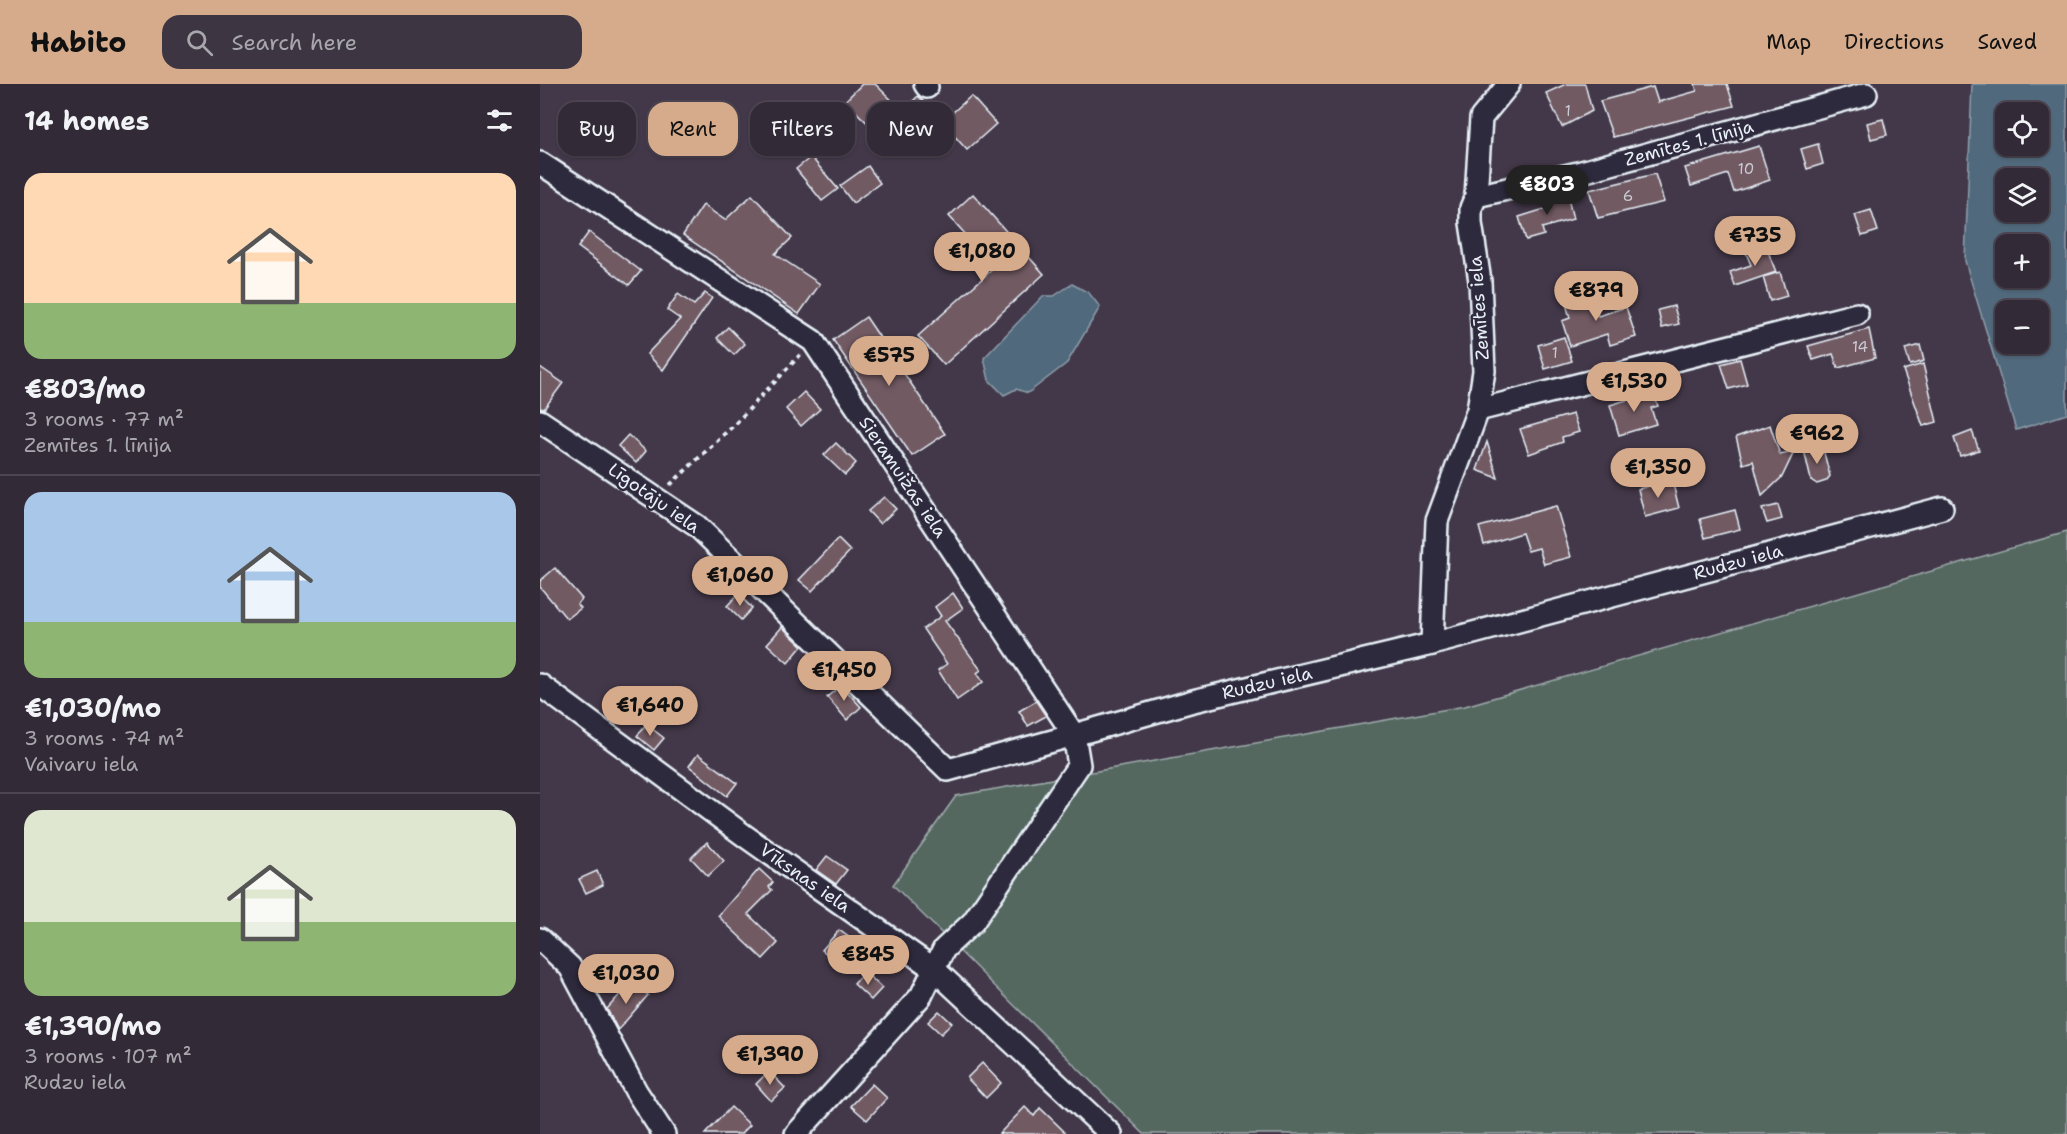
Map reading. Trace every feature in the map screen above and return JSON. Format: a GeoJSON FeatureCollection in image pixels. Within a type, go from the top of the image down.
{"type":"FeatureCollection","features":[{"type":"Feature","properties":{"kind":"street","name":"Zemītes iela"},"geometry":{"type":"LineString","coordinates":[[1432,644],[1437,521],[1478,410],[1484,371],[1480,281],[1471,223],[1471,208],[1476,196],[1481,118],[1509,84]]}},
{"type":"Feature","properties":{"kind":"street","name":"Zemītes 1. līnija"},"geometry":{"type":"LineString","coordinates":[[1476,196],[1578,173],[1866,94]]}},
{"type":"Feature","properties":{"kind":"street","name":"Sieramuižas iela"},"geometry":{"type":"LineString","coordinates":[[540,163],[813,341],[1074,735]]}},
{"type":"Feature","properties":{"kind":"street"},"geometry":{"type":"LineString","coordinates":[[1478,410],[1857,314]]}},
{"type":"Feature","properties":{"kind":"street","name":"Līgotāju iela"},"geometry":{"type":"LineString","coordinates":[[540,421],[697,526],[948,770],[1074,735]]}},
{"type":"Feature","properties":{"kind":"street","name":"Rudzu iela"},"geometry":{"type":"LineString","coordinates":[[1074,735],[1193,700],[1432,644],[1942,508]]}},
{"type":"Feature","properties":{"kind":"street","name":"Vīksnas iela"},"geometry":{"type":"LineString","coordinates":[[540,685],[745,836],[934,969],[1111,1134]]}},
{"type":"Feature","properties":{"kind":"street"},"geometry":{"type":"LineString","coordinates":[[796,1134],[921,996],[944,949],[973,922],[1079,765],[1074,735]]}},
{"type":"Feature","properties":{"kind":"street"},"geometry":{"type":"LineString","coordinates":[[540,939],[570,967],[636,1091],[664,1134]]}},
{"type":"Feature","properties":{"kind":"path"},"geometry":{"type":"LineString","coordinates":[[656,497],[736,423],[813,341]]}},
{"type":"Feature","properties":{"kind":"green space"},"geometry":{"type":"Polygon","coordinates":[[[2067,532],[2067,1134],[1144,1134],[893,885],[956,796],[1465,706],[2067,532]]]}},
{"type":"Feature","properties":{"kind":"water"},"geometry":{"type":"Polygon","coordinates":[[[1972,84],[2067,84],[2067,414],[2016,430],[1965,261],[1972,84]]]}},
{"type":"Feature","properties":{"kind":"water"},"geometry":{"type":"Polygon","coordinates":[[[1072,284],[1089,293],[1100,307],[1067,363],[1028,393],[1016,389],[1004,395],[989,380],[984,358],[1043,296],[1054,296],[1072,284]]]}},
{"type":"Feature","properties":{"kind":"building"},"geometry":{"type":"Polygon","coordinates":[[[862,84],[875,84],[894,102],[867,102],[867,123],[855,111],[855,102],[845,101],[862,84]]]}},
{"type":"Feature","properties":{"kind":"building"},"geometry":{"type":"Polygon","coordinates":[[[1566,84],[1585,84],[1592,111],[1562,127],[1546,93],[1566,84]]]}},
{"type":"Feature","properties":{"kind":"building"},"geometry":{"type":"Polygon","coordinates":[[[1695,84],[1727,84],[1734,106],[1613,137],[1600,101],[1653,87],[1658,102],[1697,91],[1695,84]]]}},
{"type":"Feature","properties":{"kind":"building"},"geometry":{"type":"Polygon","coordinates":[[[918,96],[924,102],[912,102],[918,96]]]}},
{"type":"Feature","properties":{"kind":"building"},"geometry":{"type":"Polygon","coordinates":[[[971,96],[996,124],[967,150],[954,135],[954,111],[971,96]]]}},
{"type":"Feature","properties":{"kind":"building"},"geometry":{"type":"Polygon","coordinates":[[[1883,119],[1887,135],[1871,139],[1867,123],[1883,119]]]}},
{"type":"Feature","properties":{"kind":"building"},"geometry":{"type":"Polygon","coordinates":[[[1818,144],[1823,164],[1807,169],[1801,149],[1818,144]]]}},
{"type":"Feature","properties":{"kind":"building"},"geometry":{"type":"Polygon","coordinates":[[[1759,146],[1770,180],[1734,192],[1728,174],[1691,186],[1685,168],[1759,146]]]}},
{"type":"Feature","properties":{"kind":"building"},"geometry":{"type":"Polygon","coordinates":[[[811,157],[838,189],[822,201],[796,169],[811,157]]]}},
{"type":"Feature","properties":{"kind":"building"},"geometry":{"type":"Polygon","coordinates":[[[868,166],[880,183],[853,203],[840,186],[868,166]]]}},
{"type":"Feature","properties":{"kind":"building"},"geometry":{"type":"Polygon","coordinates":[[[1655,174],[1664,202],[1598,218],[1589,190],[1655,174]]]}},
{"type":"Feature","properties":{"kind":"building"},"geometry":{"type":"Polygon","coordinates":[[[1566,190],[1573,219],[1542,228],[1544,235],[1526,240],[1519,217],[1551,207],[1548,195],[1566,190]]]}},
{"type":"Feature","properties":{"kind":"building"},"geometry":{"type":"Polygon","coordinates":[[[973,194],[1044,274],[944,365],[918,336],[995,267],[949,216],[973,194]]]}},
{"type":"Feature","properties":{"kind":"building"},"geometry":{"type":"Polygon","coordinates":[[[752,195],[792,238],[775,254],[820,284],[799,314],[683,235],[703,205],[725,220],[752,195]]]}},
{"type":"Feature","properties":{"kind":"building"},"geometry":{"type":"Polygon","coordinates":[[[1871,210],[1878,231],[1862,236],[1855,215],[1871,210]]]}},
{"type":"Feature","properties":{"kind":"building"},"geometry":{"type":"Polygon","coordinates":[[[589,232],[641,271],[629,285],[578,247],[589,232]]]}},
{"type":"Feature","properties":{"kind":"building"},"geometry":{"type":"Polygon","coordinates":[[[1766,246],[1776,272],[1735,286],[1730,272],[1751,265],[1746,253],[1766,246]]]}},
{"type":"Feature","properties":{"kind":"building"},"geometry":{"type":"Polygon","coordinates":[[[1780,272],[1787,296],[1770,301],[1763,277],[1780,272]]]}},
{"type":"Feature","properties":{"kind":"building"},"geometry":{"type":"Polygon","coordinates":[[[705,293],[712,298],[663,370],[647,354],[680,319],[667,310],[678,294],[694,305],[705,293]]]}},
{"type":"Feature","properties":{"kind":"building"},"geometry":{"type":"Polygon","coordinates":[[[1592,293],[1598,316],[1626,307],[1636,337],[1610,345],[1607,334],[1570,346],[1562,321],[1570,318],[1565,300],[1592,293]]]}},
{"type":"Feature","properties":{"kind":"building"},"geometry":{"type":"Polygon","coordinates":[[[1674,306],[1679,324],[1662,328],[1658,310],[1674,306]]]}},
{"type":"Feature","properties":{"kind":"building"},"geometry":{"type":"Polygon","coordinates":[[[866,317],[945,434],[912,456],[833,340],[866,317]]]}},
{"type":"Feature","properties":{"kind":"building"},"geometry":{"type":"Polygon","coordinates":[[[728,327],[745,344],[734,355],[717,338],[728,327]]]}},
{"type":"Feature","properties":{"kind":"building"},"geometry":{"type":"Polygon","coordinates":[[[1869,329],[1875,358],[1838,368],[1833,354],[1813,360],[1808,346],[1869,329]]]}},
{"type":"Feature","properties":{"kind":"building"},"geometry":{"type":"Polygon","coordinates":[[[1564,337],[1572,361],[1545,369],[1538,345],[1564,337]]]}},
{"type":"Feature","properties":{"kind":"building"},"geometry":{"type":"Polygon","coordinates":[[[1920,345],[1924,361],[1910,365],[1905,349],[1920,345]]]}},
{"type":"Feature","properties":{"kind":"building"},"geometry":{"type":"Polygon","coordinates":[[[1740,359],[1747,384],[1729,389],[1721,364],[1740,359]]]}},
{"type":"Feature","properties":{"kind":"building"},"geometry":{"type":"Polygon","coordinates":[[[1923,364],[1937,422],[1923,426],[1903,370],[1923,364]]]}},
{"type":"Feature","properties":{"kind":"building"},"geometry":{"type":"Polygon","coordinates":[[[540,367],[563,383],[544,409],[540,408],[540,367]]]}},
{"type":"Feature","properties":{"kind":"building"},"geometry":{"type":"Polygon","coordinates":[[[804,392],[820,409],[801,426],[786,409],[804,392]]]}},
{"type":"Feature","properties":{"kind":"building"},"geometry":{"type":"Polygon","coordinates":[[[1653,392],[1658,406],[1651,408],[1656,424],[1619,435],[1610,405],[1653,392]]]}},
{"type":"Feature","properties":{"kind":"building"},"geometry":{"type":"Polygon","coordinates":[[[1573,414],[1579,432],[1562,437],[1563,442],[1529,454],[1520,429],[1573,414]]]}},
{"type":"Feature","properties":{"kind":"building"},"geometry":{"type":"Polygon","coordinates":[[[1770,425],[1780,455],[1794,452],[1782,477],[1762,496],[1753,461],[1743,464],[1736,437],[1770,425]]]}},
{"type":"Feature","properties":{"kind":"building"},"geometry":{"type":"Polygon","coordinates":[[[1972,431],[1979,450],[1960,456],[1954,438],[1972,431]]]}},
{"type":"Feature","properties":{"kind":"building"},"geometry":{"type":"Polygon","coordinates":[[[628,435],[646,451],[636,463],[618,446],[628,435]]]}},
{"type":"Feature","properties":{"kind":"building"},"geometry":{"type":"Polygon","coordinates":[[[1487,442],[1498,478],[1477,470],[1487,442]]]}},
{"type":"Feature","properties":{"kind":"building"},"geometry":{"type":"Polygon","coordinates":[[[836,443],[856,463],[845,475],[824,455],[836,443]]]}},
{"type":"Feature","properties":{"kind":"building"},"geometry":{"type":"Polygon","coordinates":[[[1822,445],[1830,476],[1826,481],[1817,484],[1811,480],[1804,450],[1822,445]]]}},
{"type":"Feature","properties":{"kind":"building"},"geometry":{"type":"Polygon","coordinates":[[[1672,480],[1679,508],[1645,517],[1638,489],[1672,480]]]}},
{"type":"Feature","properties":{"kind":"building"},"geometry":{"type":"Polygon","coordinates":[[[884,497],[896,509],[880,524],[868,511],[884,497]]]}},
{"type":"Feature","properties":{"kind":"building"},"geometry":{"type":"Polygon","coordinates":[[[1778,505],[1782,519],[1767,523],[1762,509],[1778,505]]]}},
{"type":"Feature","properties":{"kind":"building"},"geometry":{"type":"Polygon","coordinates":[[[1556,506],[1571,557],[1544,564],[1539,548],[1528,551],[1522,533],[1484,545],[1479,527],[1556,506]]]}},
{"type":"Feature","properties":{"kind":"building"},"geometry":{"type":"Polygon","coordinates":[[[1735,510],[1740,529],[1705,538],[1700,519],[1735,510]]]}},
{"type":"Feature","properties":{"kind":"building"},"geometry":{"type":"Polygon","coordinates":[[[838,539],[850,551],[812,591],[799,580],[838,539]]]}},
{"type":"Feature","properties":{"kind":"building"},"geometry":{"type":"Polygon","coordinates":[[[555,568],[582,599],[577,604],[581,608],[567,619],[540,587],[540,581],[555,568]]]}},
{"type":"Feature","properties":{"kind":"building"},"geometry":{"type":"Polygon","coordinates":[[[953,593],[963,608],[945,621],[981,670],[977,673],[983,682],[957,700],[938,670],[947,664],[923,629],[941,616],[935,607],[953,593]]]}},
{"type":"Feature","properties":{"kind":"building"},"geometry":{"type":"Polygon","coordinates":[[[738,594],[752,608],[741,620],[727,606],[738,594]]]}},
{"type":"Feature","properties":{"kind":"building"},"geometry":{"type":"Polygon","coordinates":[[[782,627],[802,646],[788,663],[767,644],[782,627]]]}},
{"type":"Feature","properties":{"kind":"building"},"geometry":{"type":"Polygon","coordinates":[[[841,685],[861,707],[847,720],[827,697],[841,685]]]}},
{"type":"Feature","properties":{"kind":"building"},"geometry":{"type":"Polygon","coordinates":[[[1036,701],[1046,716],[1028,726],[1019,711],[1036,701]]]}},
{"type":"Feature","properties":{"kind":"building"},"geometry":{"type":"Polygon","coordinates":[[[646,724],[664,738],[654,750],[637,736],[646,724]]]}},
{"type":"Feature","properties":{"kind":"building"},"geometry":{"type":"Polygon","coordinates":[[[698,754],[737,783],[727,796],[689,766],[698,754]]]}},
{"type":"Feature","properties":{"kind":"building"},"geometry":{"type":"Polygon","coordinates":[[[707,842],[724,861],[708,876],[691,858],[707,842]]]}},
{"type":"Feature","properties":{"kind":"building"},"geometry":{"type":"Polygon","coordinates":[[[827,856],[847,870],[836,884],[816,870],[827,856]]]}},
{"type":"Feature","properties":{"kind":"building"},"geometry":{"type":"Polygon","coordinates":[[[759,869],[773,882],[769,887],[772,890],[748,914],[778,943],[763,959],[718,916],[759,869]]]}},
{"type":"Feature","properties":{"kind":"building"},"geometry":{"type":"Polygon","coordinates":[[[597,871],[603,885],[586,893],[579,879],[597,871]]]}},
{"type":"Feature","properties":{"kind":"building"},"geometry":{"type":"Polygon","coordinates":[[[839,930],[854,941],[837,962],[822,950],[839,930]]]}},
{"type":"Feature","properties":{"kind":"building"},"geometry":{"type":"Polygon","coordinates":[[[865,972],[882,988],[871,1000],[854,984],[865,972]]]}},
{"type":"Feature","properties":{"kind":"building"},"geometry":{"type":"Polygon","coordinates":[[[635,984],[648,995],[618,1030],[607,1009],[623,991],[626,994],[635,984]]]}},
{"type":"Feature","properties":{"kind":"building"},"geometry":{"type":"Polygon","coordinates":[[[939,1011],[952,1023],[941,1034],[928,1022],[939,1011]]]}},
{"type":"Feature","properties":{"kind":"building"},"geometry":{"type":"Polygon","coordinates":[[[982,1063],[1001,1083],[986,1098],[967,1078],[982,1063]]]}},
{"type":"Feature","properties":{"kind":"building"},"geometry":{"type":"Polygon","coordinates":[[[769,1071],[785,1088],[771,1101],[756,1084],[769,1071]]]}},
{"type":"Feature","properties":{"kind":"building"},"geometry":{"type":"Polygon","coordinates":[[[872,1084],[887,1098],[867,1120],[851,1106],[872,1084]]]}},
{"type":"Feature","properties":{"kind":"building"},"geometry":{"type":"Polygon","coordinates":[[[731,1107],[750,1125],[741,1134],[705,1134],[731,1107]]]}},
{"type":"Feature","properties":{"kind":"building"},"geometry":{"type":"Polygon","coordinates":[[[1025,1107],[1034,1116],[1040,1108],[1067,1134],[999,1134],[1025,1107]]]}}]}
